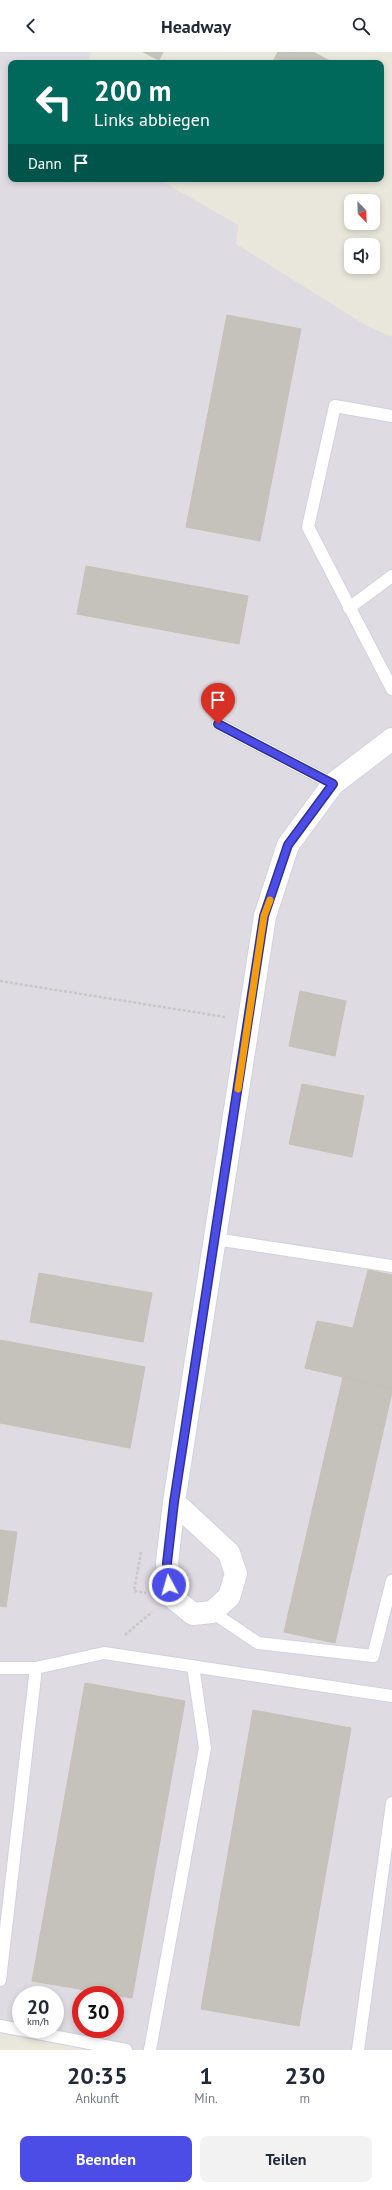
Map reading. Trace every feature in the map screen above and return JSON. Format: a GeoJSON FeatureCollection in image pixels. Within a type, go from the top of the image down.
{"type":"FeatureCollection","features":[{"type":"Feature","properties":{"kind":"street"},"geometry":{"type":"LineString","coordinates":[[174,1502],[229,1553],[236,1574],[229,1597],[212,1612],[193,1614],[170,1596],[167,1563],[174,1502],[264,916],[288,845],[333,784],[392,738]]}},
{"type":"Feature","properties":{"kind":"lane"},"geometry":{"type":"LineString","coordinates":[[392,416],[335,406],[308,527],[392,689]]}},
{"type":"Feature","properties":{"kind":"lane"},"geometry":{"type":"LineString","coordinates":[[349,608],[392,576]]}},
{"type":"Feature","properties":{"kind":"lane"},"geometry":{"type":"LineString","coordinates":[[218,724],[333,784]]}},
{"type":"Feature","properties":{"kind":"lane"},"geometry":{"type":"LineString","coordinates":[[215,1239],[392,1266]]}},
{"type":"Feature","properties":{"kind":"lane"},"geometry":{"type":"LineString","coordinates":[[212,1612],[258,1643],[373,1656],[392,1581]]}},
{"type":"Feature","properties":{"kind":"lane"},"geometry":{"type":"LineString","coordinates":[[0,1668],[36,1668],[104,1653],[392,1696]]}},
{"type":"Feature","properties":{"kind":"lane"},"geometry":{"type":"LineString","coordinates":[[150,2050],[205,1748],[193,1666]]}},
{"type":"Feature","properties":{"kind":"lane"},"geometry":{"type":"LineString","coordinates":[[0,1980],[36,1668]]}},
{"type":"Feature","properties":{"kind":"lane"},"geometry":{"type":"LineString","coordinates":[[358,2050],[392,1803]]}},
{"type":"Feature","properties":{"kind":"lane"},"geometry":{"type":"LineString","coordinates":[[0,2026],[126,2050]]}},
{"type":"Feature","properties":{"kind":"path"},"geometry":{"type":"LineString","coordinates":[[0,981],[248,1021]]}},
{"type":"Feature","properties":{"kind":"path"},"geometry":{"type":"LineString","coordinates":[[104,1653],[170,1596]]}},
{"type":"Feature","properties":{"kind":"shaded area"},"geometry":{"type":"Polygon","coordinates":[[[0,52],[91,52],[89,60],[8,60],[8,182],[163,182],[238,225],[236,244],[367,326],[392,337],[392,2050],[126,2050],[63,2038],[64,1986],[12,1986],[12,2028],[0,2026],[0,52]]]}},
{"type":"Feature","properties":{"kind":"building"},"geometry":{"type":"Polygon","coordinates":[[[143,52],[163,52],[159,60],[143,52]]]}},
{"type":"Feature","properties":{"kind":"building"},"geometry":{"type":"Polygon","coordinates":[[[278,52],[313,52],[328,60],[274,60],[278,52]]]}},
{"type":"Feature","properties":{"kind":"building"},"geometry":{"type":"Polygon","coordinates":[[[227,315],[301,329],[260,541],[186,527],[227,315]]]}},
{"type":"Feature","properties":{"kind":"building"},"geometry":{"type":"Polygon","coordinates":[[[86,566],[248,596],[239,644],[77,614],[86,566]]]}},
{"type":"Feature","properties":{"kind":"building"},"geometry":{"type":"Polygon","coordinates":[[[300,991],[346,1001],[335,1056],[289,1046],[300,991]]]}},
{"type":"Feature","properties":{"kind":"building"},"geometry":{"type":"Polygon","coordinates":[[[302,1084],[364,1096],[352,1157],[289,1144],[302,1084]]]}},
{"type":"Feature","properties":{"kind":"building"},"geometry":{"type":"Polygon","coordinates":[[[368,1270],[392,1275],[392,1389],[305,1368],[317,1321],[353,1328],[368,1270]]]}},
{"type":"Feature","properties":{"kind":"building"},"geometry":{"type":"Polygon","coordinates":[[[39,1273],[152,1293],[143,1342],[30,1322],[39,1273]]]}},
{"type":"Feature","properties":{"kind":"building"},"geometry":{"type":"Polygon","coordinates":[[[0,1340],[145,1367],[130,1448],[0,1423],[0,1340]]]}},
{"type":"Feature","properties":{"kind":"building"},"geometry":{"type":"Polygon","coordinates":[[[343,1377],[392,1389],[392,1392],[335,1643],[284,1632],[343,1377]]]}},
{"type":"Feature","properties":{"kind":"building"},"geometry":{"type":"Polygon","coordinates":[[[0,1530],[17,1532],[6,1607],[0,1606],[0,1530]]]}},
{"type":"Feature","properties":{"kind":"building"},"geometry":{"type":"Polygon","coordinates":[[[85,1683],[185,1701],[132,1998],[124,1997],[124,1986],[72,1986],[72,1988],[32,1981],[85,1683]]]}},
{"type":"Feature","properties":{"kind":"building"},"geometry":{"type":"Polygon","coordinates":[[[253,1710],[351,1728],[299,2026],[201,2009],[253,1710]]]}},
{"type":"Feature","properties":{"kind":"slow traffic"},"geometry":{"type":"LineString","coordinates":[[238,1089],[264,916],[270,900]]}},
{"type":"Feature","properties":{"kind":"route"},"geometry":{"type":"LineString","coordinates":[[169,1585],[167,1563],[174,1502],[264,916],[288,845],[333,784],[218,724]]}}]}
